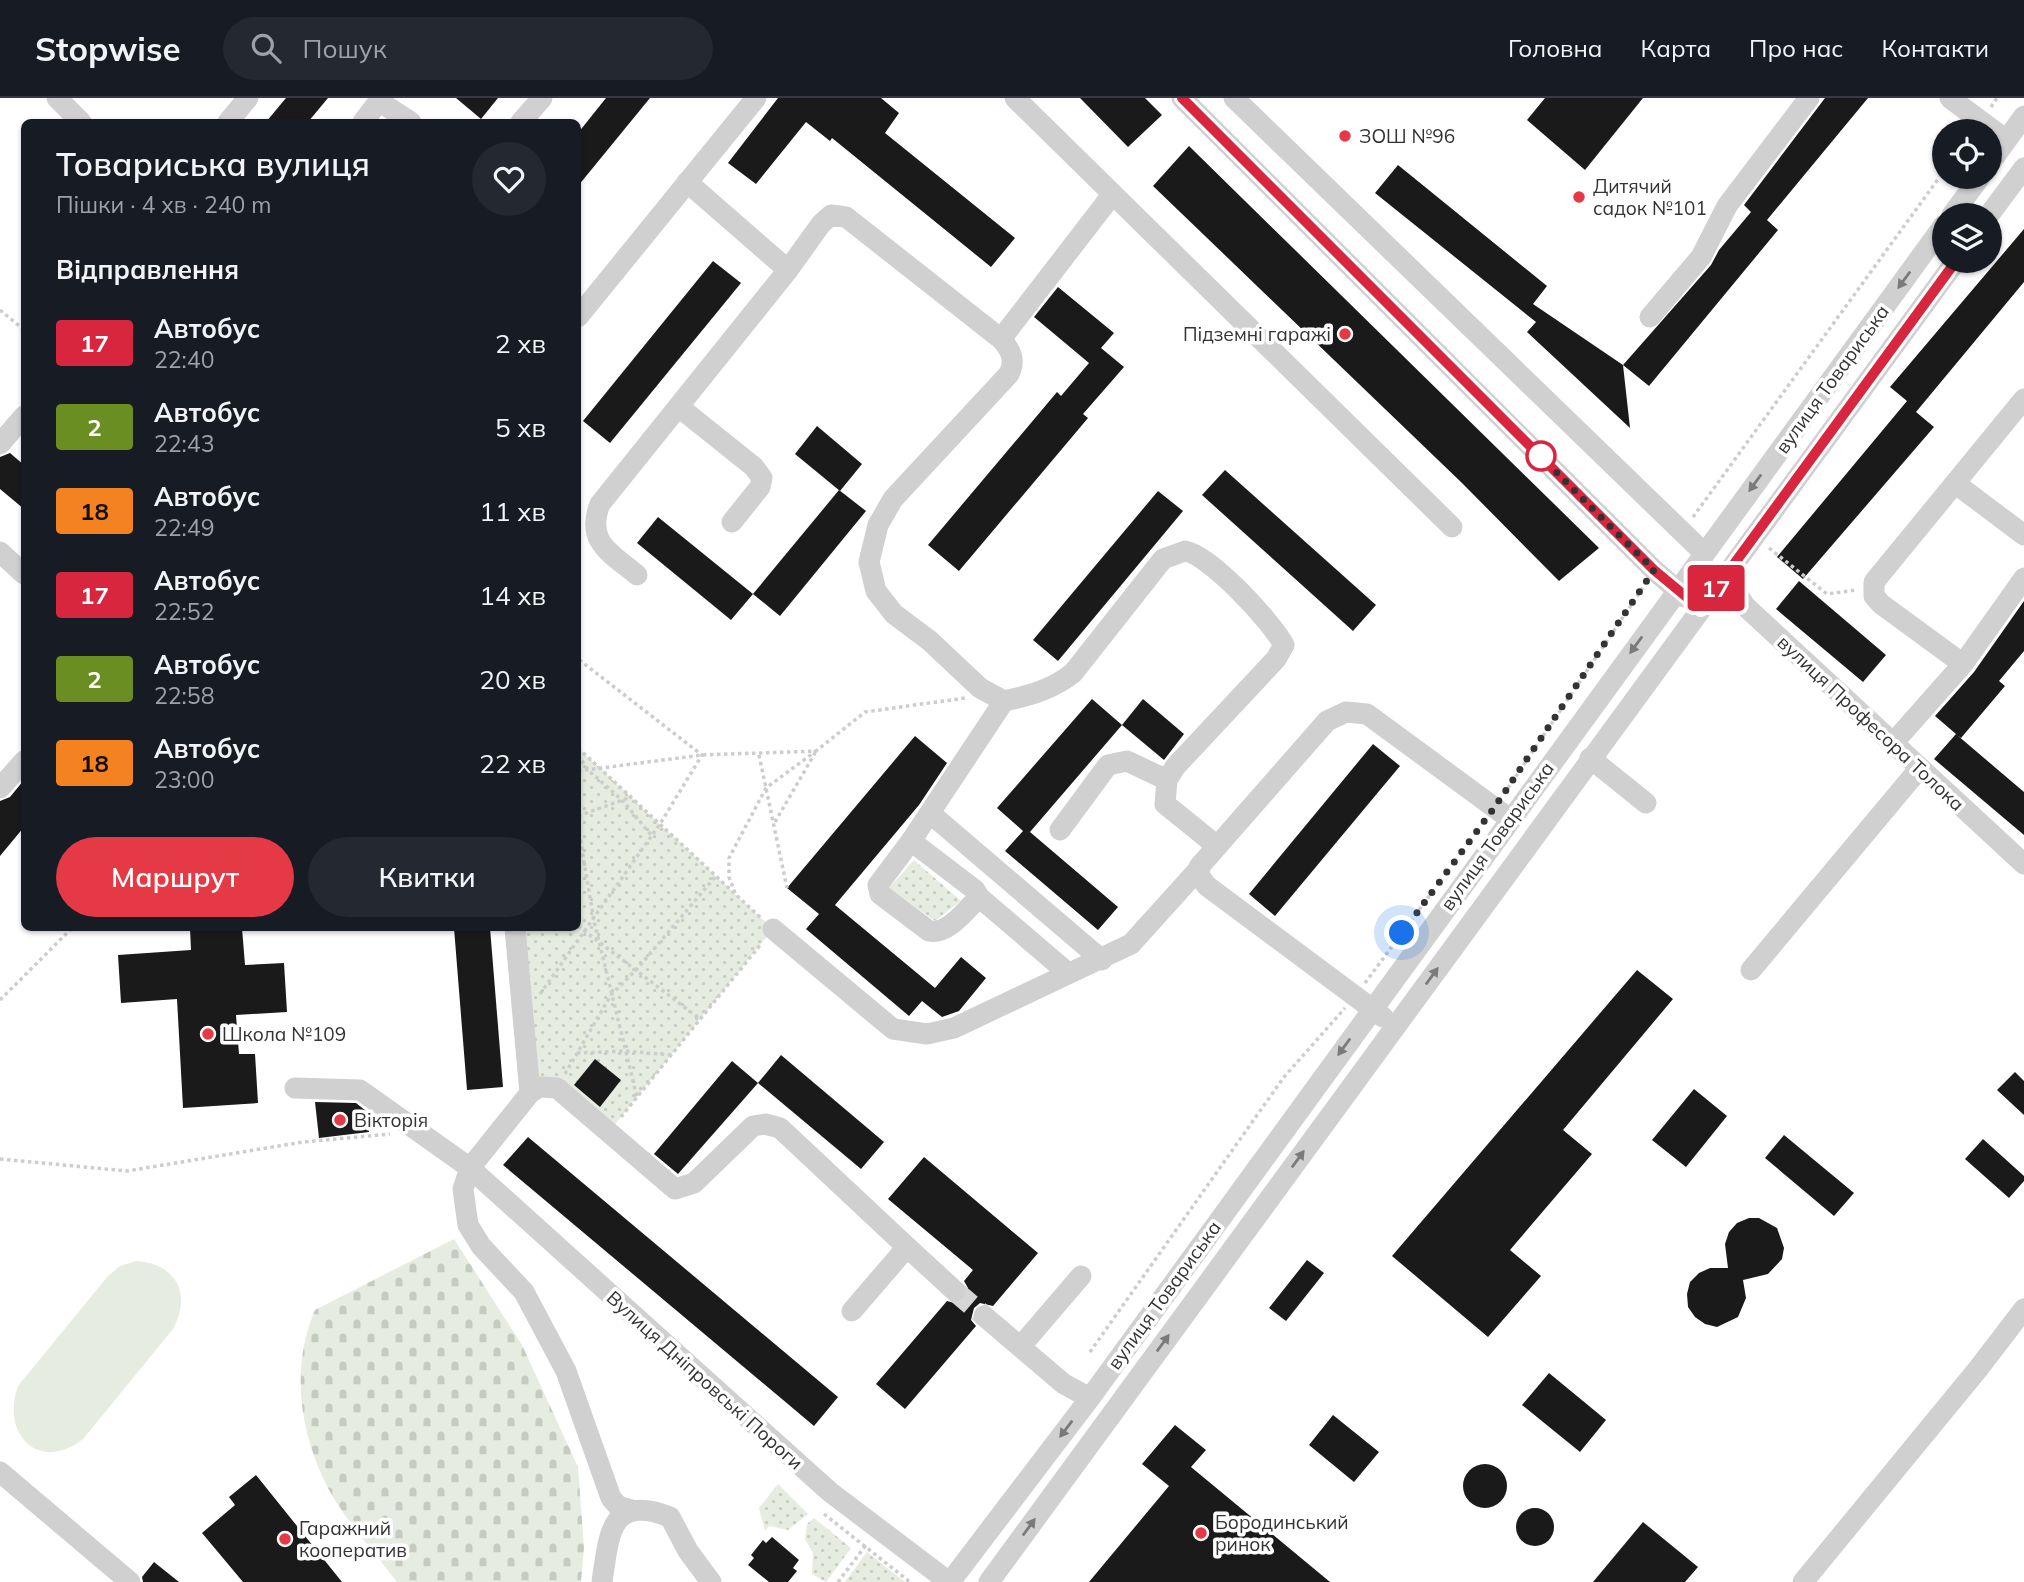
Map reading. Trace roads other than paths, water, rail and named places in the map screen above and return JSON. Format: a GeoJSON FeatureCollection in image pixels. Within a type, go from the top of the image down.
{"type":"FeatureCollection","features":[{"type":"Feature","properties":{"kind":"street"},"geometry":{"type":"LineString","coordinates":[[57,98],[78,119]]}},
{"type":"Feature","properties":{"kind":"street"},"geometry":{"type":"LineString","coordinates":[[231,119],[248,98]]}},
{"type":"Feature","properties":{"kind":"street"},"geometry":{"type":"LineString","coordinates":[[524,119],[542,98]]}},
{"type":"Feature","properties":{"kind":"street"},"geometry":{"type":"LineString","coordinates":[[581,313],[756,98]]}},
{"type":"Feature","properties":{"kind":"street"},"geometry":{"type":"LineString","coordinates":[[1015,98],[1452,527]]}},
{"type":"Feature","properties":{"kind":"street"},"geometry":{"type":"LineString","coordinates":[[1182,98],[1654,570],[1701,609]]}},
{"type":"Feature","properties":{"kind":"street"},"geometry":{"type":"LineString","coordinates":[[1234,98],[1703,553]]}},
{"type":"Feature","properties":{"kind":"street"},"geometry":{"type":"LineString","coordinates":[[1650,317],[1701,257],[1716,234],[1727,206],[1809,98]]}},
{"type":"Feature","properties":{"kind":"street"},"geometry":{"type":"LineString","coordinates":[[1950,98],[2007,140]]}},
{"type":"Feature","properties":{"kind":"street"},"geometry":{"type":"LineString","coordinates":[[365,119],[376,105],[383,104],[406,119]]}},
{"type":"Feature","properties":{"kind":"street"},"geometry":{"type":"LineString","coordinates":[[2002,147],[2024,116]]}},
{"type":"Feature","properties":{"kind":"street"},"geometry":{"type":"LineString","coordinates":[[1998,203],[2024,168]]}},
{"type":"Feature","properties":{"kind":"street"},"geometry":{"type":"LineString","coordinates":[[687,182],[788,270]]}},
{"type":"Feature","properties":{"kind":"street"},"geometry":{"type":"LineString","coordinates":[[1960,203],[1971,189]]}},
{"type":"Feature","properties":{"kind":"street"},"geometry":{"type":"LineString","coordinates":[[1001,339],[1112,195]]}},
{"type":"Feature","properties":{"kind":"street"},"geometry":{"type":"LineString","coordinates":[[637,575],[598,542],[594,521],[600,504],[788,270],[821,224],[831,215],[840,214],[892,250],[1001,339],[1013,357],[1009,374],[893,499],[878,525],[869,562],[876,591],[894,614],[996,698]]}},
{"type":"Feature","properties":{"kind":"street","name":"вулиця Товариська"},"geometry":{"type":"LineString","coordinates":[[949,1582],[1090,1398],[1364,1002],[1491,846],[1502,814],[1676,590],[1932,241]]}},
{"type":"Feature","properties":{"kind":"street","name":"вулиця Товариська"},"geometry":{"type":"LineString","coordinates":[[989,1582],[1947,273]]}},
{"type":"Feature","properties":{"kind":"street"},"geometry":{"type":"LineString","coordinates":[[1963,664],[1881,604],[1872,589],[1882,571],[2024,399]]}},
{"type":"Feature","properties":{"kind":"street"},"geometry":{"type":"LineString","coordinates":[[679,407],[754,467],[762,478],[760,486],[732,522]]}},
{"type":"Feature","properties":{"kind":"street"},"geometry":{"type":"LineString","coordinates":[[0,444],[21,420]]}},
{"type":"Feature","properties":{"kind":"street"},"geometry":{"type":"LineString","coordinates":[[1956,484],[2024,535]]}},
{"type":"Feature","properties":{"kind":"street"},"geometry":{"type":"LineString","coordinates":[[979,897],[948,926],[936,932],[929,931],[880,894],[880,880],[931,814],[996,698],[1060,684],[1073,673],[1163,559],[1185,551],[1193,552],[1267,619],[1284,645],[1276,659],[1189,751],[1167,780],[1165,804],[1217,846]]}},
{"type":"Feature","properties":{"kind":"street"},"geometry":{"type":"LineString","coordinates":[[0,552],[21,571]]}},
{"type":"Feature","properties":{"kind":"street","name":"вулиця Професора Толока"},"geometry":{"type":"LineString","coordinates":[[1726,575],[1745,606],[2024,864]]}},
{"type":"Feature","properties":{"kind":"street"},"geometry":{"type":"LineString","coordinates":[[1894,742],[1963,664],[2024,578]]}},
{"type":"Feature","properties":{"kind":"street"},"geometry":{"type":"LineString","coordinates":[[773,929],[893,1029],[904,1033],[927,1034],[954,1028],[1132,944],[1327,722],[1346,712],[1367,714],[1502,814]]}},
{"type":"Feature","properties":{"kind":"street"},"geometry":{"type":"LineString","coordinates":[[1590,758],[1646,803]]}},
{"type":"Feature","properties":{"kind":"street"},"geometry":{"type":"LineString","coordinates":[[1060,830],[1108,765],[1127,761],[1167,780]]}},
{"type":"Feature","properties":{"kind":"street"},"geometry":{"type":"LineString","coordinates":[[0,788],[21,764]]}},
{"type":"Feature","properties":{"kind":"street"},"geometry":{"type":"LineString","coordinates":[[1751,970],[1919,769]]}},
{"type":"Feature","properties":{"kind":"street"},"geometry":{"type":"LineString","coordinates":[[931,814],[1102,960]]}},
{"type":"Feature","properties":{"kind":"street"},"geometry":{"type":"LineString","coordinates":[[911,841],[975,890],[979,897],[1068,973]]}},
{"type":"Feature","properties":{"kind":"street"},"geometry":{"type":"LineString","coordinates":[[1491,846],[1515,863]]}},
{"type":"Feature","properties":{"kind":"street"},"geometry":{"type":"LineString","coordinates":[[1197,871],[1215,891],[1396,1026]]}},
{"type":"Feature","properties":{"kind":"street"},"geometry":{"type":"LineString","coordinates":[[514,931],[530,1093]]}},
{"type":"Feature","properties":{"kind":"street"},"geometry":{"type":"LineString","coordinates":[[712,1582],[688,1551],[670,1517],[618,1506],[611,1498],[566,1371],[524,1292],[481,1246],[468,1225],[463,1189],[470,1168],[530,1093],[539,1087],[557,1088],[667,1184],[682,1189],[694,1183],[753,1126],[774,1124],[955,1291]]}},
{"type":"Feature","properties":{"kind":"street"},"geometry":{"type":"LineString","coordinates":[[295,1088],[360,1090],[470,1168]]}},
{"type":"Feature","properties":{"kind":"street","name":"Вулиця Дніпровські Пороги"},"geometry":{"type":"LineString","coordinates":[[470,1168],[830,1492],[872,1538],[949,1582]]}},
{"type":"Feature","properties":{"kind":"street"},"geometry":{"type":"LineString","coordinates":[[852,1311],[907,1247]]}},
{"type":"Feature","properties":{"kind":"street"},"geometry":{"type":"LineString","coordinates":[[1021,1346],[1081,1276]]}},
{"type":"Feature","properties":{"kind":"street"},"geometry":{"type":"LineString","coordinates":[[1803,1582],[1978,1370],[2024,1309]]}},
{"type":"Feature","properties":{"kind":"street"},"geometry":{"type":"LineString","coordinates":[[984,1316],[1064,1384],[1090,1398]]}},
{"type":"Feature","properties":{"kind":"street"},"geometry":{"type":"LineString","coordinates":[[0,1472],[130,1582]]}},
{"type":"Feature","properties":{"kind":"street"},"geometry":{"type":"LineString","coordinates":[[602,1582],[610,1531],[622,1515],[632,1510]]}},
{"type":"Feature","properties":{"kind":"tunnel"},"geometry":{"type":"LineString","coordinates":[[955,1291],[984,1316]]}},
{"type":"Feature","properties":{"kind":"place","name":"ЗОШ №96"},"geometry":{"type":"Point","coordinates":[1345,136]}},
{"type":"Feature","properties":{"kind":"place","name":"Дитячий садок №101"},"geometry":{"type":"Point","coordinates":[1579,197]}},
{"type":"Feature","properties":{"kind":"place","name":"Підземні гаражі"},"geometry":{"type":"Point","coordinates":[1345,334]}},
{"type":"Feature","properties":{"kind":"place","name":"Школа №109"},"geometry":{"type":"Point","coordinates":[208,1034]}},
{"type":"Feature","properties":{"kind":"place","name":"Вікторія"},"geometry":{"type":"Point","coordinates":[340,1120]}},
{"type":"Feature","properties":{"kind":"place","name":"Бородинський ринок"},"geometry":{"type":"Point","coordinates":[1201,1533]}},
{"type":"Feature","properties":{"kind":"place","name":"Гаражний кооператив"},"geometry":{"type":"Point","coordinates":[285,1539]}}]}
